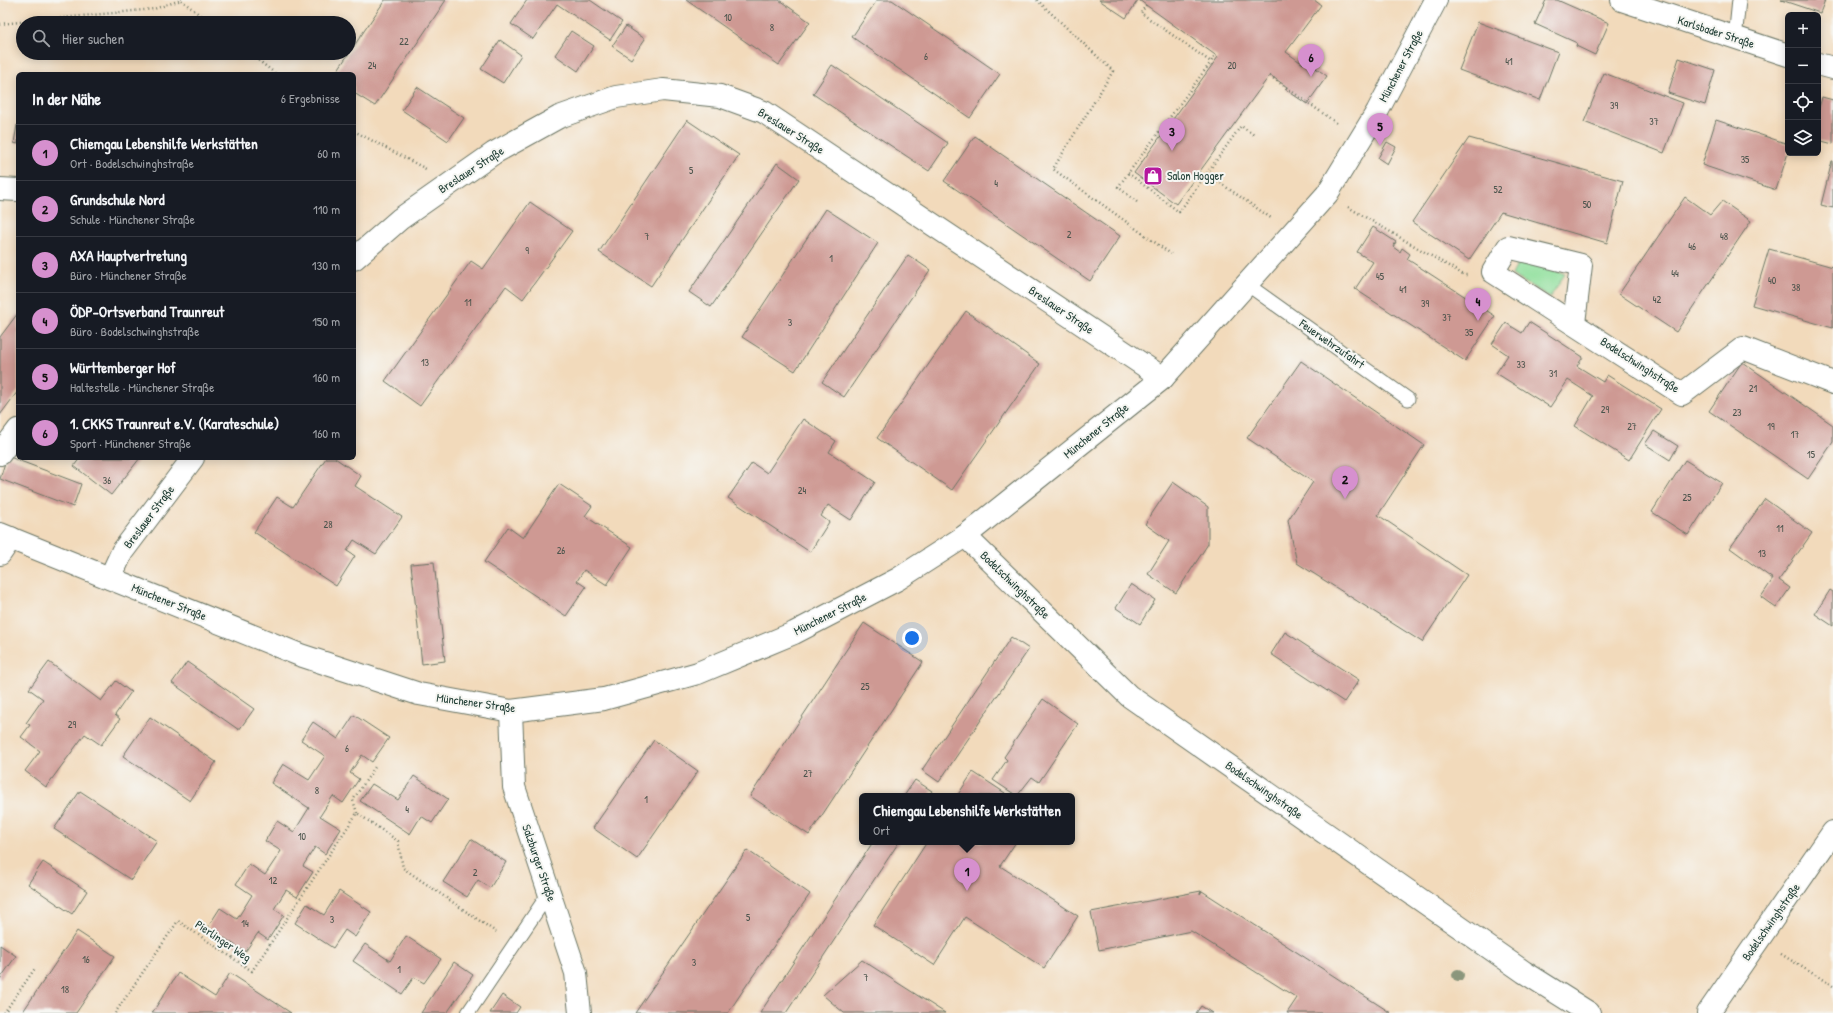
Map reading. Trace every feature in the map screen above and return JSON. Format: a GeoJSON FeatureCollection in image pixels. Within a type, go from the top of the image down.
{"type":"FeatureCollection","features":[{"type":"Feature","properties":{"kind":"street","name":"Münchener Straße"},"geometry":{"type":"LineString","coordinates":[[4,542],[110,578],[300,655],[419,694],[511,711],[604,699],[698,672],[794,633],[898,579],[965,536],[1163,378],[1327,194],[1377,112],[1436,0]]}},
{"type":"Feature","properties":{"kind":"street","name":"Karlsbader Straße"},"geometry":{"type":"LineString","coordinates":[[1622,0],[1735,39],[1785,54]]}},
{"type":"Feature","properties":{"kind":"street"},"geometry":{"type":"LineString","coordinates":[[1821,65],[1833,68]]}},
{"type":"Feature","properties":{"kind":"street","name":"Breslauer Straße"},"geometry":{"type":"LineString","coordinates":[[356,257],[400,219],[446,185],[494,153],[559,117],[616,97],[663,90],[720,96],[764,112],[1163,378]]}},
{"type":"Feature","properties":{"kind":"street"},"geometry":{"type":"LineString","coordinates":[[0,189],[16,190]]}},
{"type":"Feature","properties":{"kind":"street"},"geometry":{"type":"LineString","coordinates":[[1493,272],[1508,247],[1581,265],[1574,323]]}},
{"type":"Feature","properties":{"kind":"street","name":"Bodelschwinghstraße"},"geometry":{"type":"LineString","coordinates":[[1493,272],[1682,394],[1742,348],[1833,383]]}},
{"type":"Feature","properties":{"kind":"street"},"geometry":{"type":"LineString","coordinates":[[0,454],[16,433]]}},
{"type":"Feature","properties":{"kind":"street","name":"Breslauer Straße"},"geometry":{"type":"LineString","coordinates":[[110,578],[122,552],[191,460]]}},
{"type":"Feature","properties":{"kind":"street","name":"Bodelschwinghstraße"},"geometry":{"type":"LineString","coordinates":[[965,536],[1129,696],[1518,967],[1589,1013]]}},
{"type":"Feature","properties":{"kind":"street","name":"Salzburger Straße"},"geometry":{"type":"LineString","coordinates":[[511,711],[514,787],[576,973],[580,1013]]}},
{"type":"Feature","properties":{"kind":"street","name":"Bodelschwinghstraße"},"geometry":{"type":"LineString","coordinates":[[1708,1013],[1833,832]]}},
{"type":"Feature","properties":{"kind":"lane"},"geometry":{"type":"LineString","coordinates":[[1735,39],[1739,0]]}},
{"type":"Feature","properties":{"kind":"lane","name":"Feuerwehrzufahrt"},"geometry":{"type":"LineString","coordinates":[[1255,290],[1408,399]]}},
{"type":"Feature","properties":{"kind":"lane"},"geometry":{"type":"LineString","coordinates":[[468,1013],[545,899],[551,897]]}},
{"type":"Feature","properties":{"kind":"path"},"geometry":{"type":"LineString","coordinates":[[82,16],[154,9],[181,0],[201,16]]}},
{"type":"Feature","properties":{"kind":"path"},"geometry":{"type":"LineString","coordinates":[[1037,0],[1113,71],[1053,169],[1171,254]]}},
{"type":"Feature","properties":{"kind":"path"},"geometry":{"type":"LineString","coordinates":[[1146,5],[1141,13],[1211,62]]}},
{"type":"Feature","properties":{"kind":"path"},"geometry":{"type":"LineString","coordinates":[[0,24],[16,22]]}},
{"type":"Feature","properties":{"kind":"path"},"geometry":{"type":"LineString","coordinates":[[1137,202],[1118,187],[1215,55]]}},
{"type":"Feature","properties":{"kind":"path"},"geometry":{"type":"LineString","coordinates":[[258,60],[273,72]]}},
{"type":"Feature","properties":{"kind":"path"},"geometry":{"type":"LineString","coordinates":[[1270,76],[1360,140]]}},
{"type":"Feature","properties":{"kind":"path"},"geometry":{"type":"LineString","coordinates":[[1128,173],[1179,212],[1241,126],[1254,135]]}},
{"type":"Feature","properties":{"kind":"path"},"geometry":{"type":"LineString","coordinates":[[356,132],[438,175],[446,185]]}},
{"type":"Feature","properties":{"kind":"path"},"geometry":{"type":"LineString","coordinates":[[1207,174],[1293,233]]}},
{"type":"Feature","properties":{"kind":"path"},"geometry":{"type":"LineString","coordinates":[[1327,194],[1464,275],[1493,272]]}},
{"type":"Feature","properties":{"kind":"path"},"geometry":{"type":"LineString","coordinates":[[374,767],[353,800],[357,813],[398,841],[403,868],[514,944]]}},
{"type":"Feature","properties":{"kind":"path","name":"Pierlinger Weg"},"geometry":{"type":"LineString","coordinates":[[116,1013],[178,921],[252,971],[357,813]]}},
{"type":"Feature","properties":{"kind":"path"},"geometry":{"type":"LineString","coordinates":[[1759,940],[1833,986]]}},
{"type":"Feature","properties":{"kind":"path"},"geometry":{"type":"LineString","coordinates":[[4,1013],[36,967]]}},
{"type":"Feature","properties":{"kind":"green space"},"geometry":{"type":"Polygon","coordinates":[[[1520,259],[1565,274],[1550,297],[1512,275],[1520,259]]]}},
{"type":"Feature","properties":{"kind":"building"},"geometry":{"type":"Polygon","coordinates":[[[385,0],[446,0],[375,106],[356,94],[356,72],[336,72],[344,60],[356,60],[356,43],[385,0]]]}},
{"type":"Feature","properties":{"kind":"building"},"geometry":{"type":"Polygon","coordinates":[[[527,0],[590,0],[622,22],[610,40],[557,4],[533,39],[511,24],[527,0]]]}},
{"type":"Feature","properties":{"kind":"building"},"geometry":{"type":"Polygon","coordinates":[[[686,0],[779,0],[810,22],[779,65],[686,0]]]}},
{"type":"Feature","properties":{"kind":"building"},"geometry":{"type":"Polygon","coordinates":[[[877,0],[892,0],[1000,74],[970,118],[852,37],[877,0]]]}},
{"type":"Feature","properties":{"kind":"building"},"geometry":{"type":"Polygon","coordinates":[[[1099,0],[1138,0],[1126,18],[1099,0]]]}},
{"type":"Feature","properties":{"kind":"building"},"geometry":{"type":"Polygon","coordinates":[[[1139,0],[1314,0],[1321,5],[1286,52],[1303,64],[1306,61],[1327,76],[1307,104],[1285,89],[1287,87],[1270,75],[1176,204],[1134,173],[1218,57],[1139,0]]]}},
{"type":"Feature","properties":{"kind":"building"},"geometry":{"type":"Polygon","coordinates":[[[1546,0],[1557,0],[1609,23],[1595,55],[1576,46],[1577,43],[1535,24],[1546,0]]]}},
{"type":"Feature","properties":{"kind":"building"},"geometry":{"type":"Polygon","coordinates":[[[1781,0],[1825,0],[1820,12],[1781,0]]]}},
{"type":"Feature","properties":{"kind":"building"},"geometry":{"type":"Polygon","coordinates":[[[1478,22],[1558,52],[1540,100],[1459,70],[1478,22]]]}},
{"type":"Feature","properties":{"kind":"building"},"geometry":{"type":"Polygon","coordinates":[[[626,26],[645,39],[631,59],[612,46],[626,26]]]}},
{"type":"Feature","properties":{"kind":"building"},"geometry":{"type":"Polygon","coordinates":[[[571,31],[594,46],[578,71],[555,55],[571,31]]]}},
{"type":"Feature","properties":{"kind":"building"},"geometry":{"type":"Polygon","coordinates":[[[500,40],[521,55],[503,83],[481,69],[500,40]]]}},
{"type":"Feature","properties":{"kind":"building"},"geometry":{"type":"Polygon","coordinates":[[[1679,58],[1715,70],[1705,105],[1668,93],[1679,58]]]}},
{"type":"Feature","properties":{"kind":"building"},"geometry":{"type":"Polygon","coordinates":[[[832,65],[948,143],[929,171],[813,94],[832,65]]]}},
{"type":"Feature","properties":{"kind":"building"},"geometry":{"type":"Polygon","coordinates":[[[1604,73],[1683,103],[1664,153],[1584,122],[1604,73]]]}},
{"type":"Feature","properties":{"kind":"building"},"geometry":{"type":"Polygon","coordinates":[[[417,87],[464,118],[448,141],[402,110],[417,87]]]}},
{"type":"Feature","properties":{"kind":"building"},"geometry":{"type":"Polygon","coordinates":[[[1822,97],[1833,100],[1833,144],[1821,141],[1822,97]]]}},
{"type":"Feature","properties":{"kind":"building"},"geometry":{"type":"Polygon","coordinates":[[[687,120],[739,155],[651,286],[599,252],[687,120]]]}},
{"type":"Feature","properties":{"kind":"building"},"geometry":{"type":"Polygon","coordinates":[[[1716,120],[1785,143],[1785,156],[1787,156],[1776,190],[1702,165],[1716,120]]]}},
{"type":"Feature","properties":{"kind":"building"},"geometry":{"type":"Polygon","coordinates":[[[16,131],[16,144],[14,143],[16,131]]]}},
{"type":"Feature","properties":{"kind":"building"},"geometry":{"type":"Polygon","coordinates":[[[975,136],[1120,236],[1090,281],[944,181],[975,136]]]}},
{"type":"Feature","properties":{"kind":"building"},"geometry":{"type":"Polygon","coordinates":[[[1469,138],[1623,181],[1607,243],[1501,212],[1469,260],[1412,222],[1469,138]]]}},
{"type":"Feature","properties":{"kind":"building"},"geometry":{"type":"Polygon","coordinates":[[[1387,142],[1396,147],[1387,164],[1378,158],[1387,142]]]}},
{"type":"Feature","properties":{"kind":"building"},"geometry":{"type":"Polygon","coordinates":[[[1833,161],[1833,208],[1821,205],[1833,161]]]}},
{"type":"Feature","properties":{"kind":"building"},"geometry":{"type":"Polygon","coordinates":[[[777,163],[799,179],[711,307],[689,292],[777,163]]]}},
{"type":"Feature","properties":{"kind":"building"},"geometry":{"type":"Polygon","coordinates":[[[1685,197],[1710,215],[1722,201],[1751,221],[1676,332],[1619,294],[1685,197]]]}},
{"type":"Feature","properties":{"kind":"building"},"geometry":{"type":"Polygon","coordinates":[[[530,202],[572,231],[523,299],[506,286],[420,406],[385,381],[471,261],[483,269],[530,202]]]}},
{"type":"Feature","properties":{"kind":"building"},"geometry":{"type":"Polygon","coordinates":[[[826,209],[878,243],[795,371],[742,337],[826,209]]]}},
{"type":"Feature","properties":{"kind":"building"},"geometry":{"type":"Polygon","coordinates":[[[1373,227],[1396,242],[1393,247],[1400,252],[1402,248],[1410,254],[1407,259],[1495,316],[1465,361],[1355,289],[1373,262],[1357,252],[1373,227]]]}},
{"type":"Feature","properties":{"kind":"building"},"geometry":{"type":"Polygon","coordinates":[[[1769,249],[1833,267],[1833,328],[1752,305],[1769,249]]]}},
{"type":"Feature","properties":{"kind":"building"},"geometry":{"type":"Polygon","coordinates":[[[908,255],[930,270],[844,397],[822,382],[908,255]]]}},
{"type":"Feature","properties":{"kind":"building"},"geometry":{"type":"Polygon","coordinates":[[[966,311],[1040,364],[952,490],[877,438],[966,311]]]}},
{"type":"Feature","properties":{"kind":"building"},"geometry":{"type":"Polygon","coordinates":[[[16,316],[16,394],[0,415],[0,337],[16,316]]]}},
{"type":"Feature","properties":{"kind":"building"},"geometry":{"type":"Polygon","coordinates":[[[1529,322],[1583,357],[1577,366],[1603,382],[1607,375],[1661,409],[1629,460],[1575,426],[1593,396],[1568,380],[1550,407],[1496,373],[1508,355],[1492,344],[1506,323],[1522,333],[1529,322]]]}},
{"type":"Feature","properties":{"kind":"building"},"geometry":{"type":"Polygon","coordinates":[[[1301,361],[1424,445],[1378,515],[1467,575],[1422,642],[1297,563],[1288,520],[1313,482],[1247,438],[1301,361]]]}},
{"type":"Feature","properties":{"kind":"building"},"geometry":{"type":"Polygon","coordinates":[[[1742,362],[1833,425],[1833,442],[1808,479],[1709,411],[1742,362]]]}},
{"type":"Feature","properties":{"kind":"building"},"geometry":{"type":"Polygon","coordinates":[[[803,419],[836,441],[829,452],[875,482],[851,520],[828,505],[821,516],[829,522],[810,552],[728,498],[752,463],[767,473],[803,419]]]}},
{"type":"Feature","properties":{"kind":"building"},"geometry":{"type":"Polygon","coordinates":[[[1654,431],[1678,446],[1670,460],[1645,444],[1654,431]]]}},
{"type":"Feature","properties":{"kind":"building"},"geometry":{"type":"Polygon","coordinates":[[[7,456],[81,484],[73,507],[0,479],[7,456]]]}},
{"type":"Feature","properties":{"kind":"building"},"geometry":{"type":"Polygon","coordinates":[[[78,460],[138,460],[111,495],[74,466],[78,460]]]}},
{"type":"Feature","properties":{"kind":"building"},"geometry":{"type":"Polygon","coordinates":[[[325,460],[338,460],[361,476],[355,486],[402,517],[376,554],[354,540],[347,551],[355,556],[336,586],[254,532],[277,497],[293,507],[325,460]]]}},
{"type":"Feature","properties":{"kind":"building"},"geometry":{"type":"Polygon","coordinates":[[[1685,460],[1722,483],[1688,535],[1652,512],[1685,460]]]}},
{"type":"Feature","properties":{"kind":"building"},"geometry":{"type":"Polygon","coordinates":[[[1173,482],[1208,507],[1208,544],[1176,593],[1148,574],[1169,541],[1145,524],[1173,482]]]}},
{"type":"Feature","properties":{"kind":"building"},"geometry":{"type":"Polygon","coordinates":[[[559,484],[592,506],[585,516],[632,547],[607,585],[584,570],[577,581],[586,587],[566,616],[484,562],[508,527],[523,538],[559,484]]]}},
{"type":"Feature","properties":{"kind":"building"},"geometry":{"type":"Polygon","coordinates":[[[1765,499],[1812,533],[1779,580],[1790,588],[1776,608],[1761,597],[1773,579],[1730,548],[1765,499]]]}},
{"type":"Feature","properties":{"kind":"building"},"geometry":{"type":"Polygon","coordinates":[[[434,562],[445,661],[422,664],[411,564],[434,562]]]}},
{"type":"Feature","properties":{"kind":"building"},"geometry":{"type":"Polygon","coordinates":[[[1131,584],[1155,600],[1140,624],[1116,608],[1131,584]]]}},
{"type":"Feature","properties":{"kind":"building"},"geometry":{"type":"Polygon","coordinates":[[[1830,590],[1833,592],[1833,626],[1815,614],[1830,590]]]}},
{"type":"Feature","properties":{"kind":"building"},"geometry":{"type":"Polygon","coordinates":[[[864,623],[923,662],[809,835],[750,796],[864,623]]]}},
{"type":"Feature","properties":{"kind":"building"},"geometry":{"type":"Polygon","coordinates":[[[1285,632],[1359,680],[1344,702],[1271,654],[1285,632]]]}},
{"type":"Feature","properties":{"kind":"building"},"geometry":{"type":"Polygon","coordinates":[[[1011,637],[1029,649],[939,782],[922,770],[1011,637]]]}},
{"type":"Feature","properties":{"kind":"building"},"geometry":{"type":"Polygon","coordinates":[[[49,662],[101,701],[116,681],[131,692],[115,715],[120,719],[101,745],[85,734],[46,787],[25,771],[40,751],[21,737],[30,725],[26,723],[43,699],[29,689],[49,662]]]}},
{"type":"Feature","properties":{"kind":"building"},"geometry":{"type":"Polygon","coordinates":[[[187,662],[254,709],[239,730],[172,683],[187,662]]]}},
{"type":"Feature","properties":{"kind":"building"},"geometry":{"type":"Polygon","coordinates":[[[1043,699],[1078,724],[1039,782],[1032,777],[1019,793],[1012,793],[993,780],[1007,760],[1004,757],[1043,699]]]}},
{"type":"Feature","properties":{"kind":"building"},"geometry":{"type":"Polygon","coordinates":[[[354,715],[389,738],[372,762],[362,755],[350,773],[359,779],[343,803],[333,796],[320,816],[341,829],[325,854],[315,847],[303,866],[313,872],[297,897],[286,890],[274,909],[284,915],[268,940],[258,933],[245,952],[208,927],[220,908],[237,919],[252,895],[236,884],[249,864],[265,875],[281,851],[265,841],[277,821],[294,832],[309,808],[271,783],[283,764],[309,780],[325,756],[301,740],[313,722],[338,739],[354,715]]]}},
{"type":"Feature","properties":{"kind":"building"},"geometry":{"type":"Polygon","coordinates":[[[150,717],[216,762],[190,801],[123,756],[150,717]]]}},
{"type":"Feature","properties":{"kind":"building"},"geometry":{"type":"Polygon","coordinates":[[[654,740],[698,771],[637,859],[593,828],[654,740]]]}},
{"type":"Feature","properties":{"kind":"building"},"geometry":{"type":"Polygon","coordinates":[[[973,772],[1005,793],[959,793],[973,772]]]}},
{"type":"Feature","properties":{"kind":"building"},"geometry":{"type":"Polygon","coordinates":[[[414,776],[448,799],[432,823],[421,816],[410,834],[360,801],[372,784],[398,800],[414,776]]]}},
{"type":"Feature","properties":{"kind":"building"},"geometry":{"type":"Polygon","coordinates":[[[915,780],[932,791],[931,793],[906,793],[915,780]]]}},
{"type":"Feature","properties":{"kind":"building"},"geometry":{"type":"Polygon","coordinates":[[[80,791],[157,841],[131,880],[54,829],[80,791]]]}},
{"type":"Feature","properties":{"kind":"building"},"geometry":{"type":"Polygon","coordinates":[[[471,839],[506,862],[490,888],[478,880],[467,897],[443,882],[471,839]]]}},
{"type":"Feature","properties":{"kind":"building"},"geometry":{"type":"Polygon","coordinates":[[[871,845],[897,845],[786,1013],[760,1013],[871,845]]]}},
{"type":"Feature","properties":{"kind":"building"},"geometry":{"type":"Polygon","coordinates":[[[925,845],[1014,845],[1000,866],[1078,916],[1044,968],[965,917],[934,965],[873,925],[925,845]]]}},
{"type":"Feature","properties":{"kind":"building"},"geometry":{"type":"Polygon","coordinates":[[[747,850],[810,894],[728,1013],[635,1013],[747,850]]]}},
{"type":"Feature","properties":{"kind":"building"},"geometry":{"type":"Polygon","coordinates":[[[43,862],[87,891],[72,914],[28,884],[43,862]]]}},
{"type":"Feature","properties":{"kind":"building"},"geometry":{"type":"Polygon","coordinates":[[[339,891],[371,912],[355,937],[345,930],[333,948],[295,923],[307,904],[324,915],[339,891]]]}},
{"type":"Feature","properties":{"kind":"building"},"geometry":{"type":"Polygon","coordinates":[[[1201,891],[1200,894],[1202,891],[1391,1013],[1287,1013],[1297,998],[1191,931],[1099,950],[1091,912],[1201,891]]]}},
{"type":"Feature","properties":{"kind":"building"},"geometry":{"type":"Polygon","coordinates":[[[77,931],[115,956],[76,1013],[22,1013],[77,931]]]}},
{"type":"Feature","properties":{"kind":"building"},"geometry":{"type":"Polygon","coordinates":[[[406,936],[441,959],[424,983],[414,977],[402,994],[353,961],[365,944],[390,961],[406,936]]]}},
{"type":"Feature","properties":{"kind":"building"},"geometry":{"type":"Polygon","coordinates":[[[0,945],[16,956],[0,979],[0,945]]]}},
{"type":"Feature","properties":{"kind":"building"},"geometry":{"type":"Polygon","coordinates":[[[862,960],[945,1013],[844,1013],[823,995],[862,960]]]}},
{"type":"Feature","properties":{"kind":"building"},"geometry":{"type":"Polygon","coordinates":[[[454,962],[473,975],[447,1013],[421,1013],[454,962]]]}},
{"type":"Feature","properties":{"kind":"building"},"geometry":{"type":"Polygon","coordinates":[[[178,973],[215,997],[230,973],[291,1013],[152,1013],[178,973]]]}},
{"type":"Feature","properties":{"kind":"building"},"geometry":{"type":"Polygon","coordinates":[[[502,995],[520,1007],[516,1013],[490,1013],[502,995]]]}},
{"type":"Feature","properties":{"kind":"building"},"geometry":{"type":"Polygon","coordinates":[[[1201,1006],[1212,1013],[1196,1013],[1201,1006]]]}},
{"type":"Feature","properties":{"kind":"place","name":"1. CKKS Traunreut e.V. (Karateschule)"},"geometry":{"type":"Point","coordinates":[1311,77]}},
{"type":"Feature","properties":{"kind":"place","name":"Württemberger Hof"},"geometry":{"type":"Point","coordinates":[1380,146]}},
{"type":"Feature","properties":{"kind":"place","name":"AXA Hauptvertretung"},"geometry":{"type":"Point","coordinates":[1172,151]}},
{"type":"Feature","properties":{"kind":"place","name":"Salon Hogger"},"geometry":{"type":"Point","coordinates":[1153,176]}},
{"type":"Feature","properties":{"kind":"place","name":"ÖDP-Ortsverband Traunreut"},"geometry":{"type":"Point","coordinates":[1478,321]}},
{"type":"Feature","properties":{"kind":"place","name":"Grundschule Nord"},"geometry":{"type":"Point","coordinates":[1345,499]}},
{"type":"Feature","properties":{"kind":"place","name":"Chiemgau Lebenshilfe Werkstätten"},"geometry":{"type":"Point","coordinates":[967,891]}}]}
